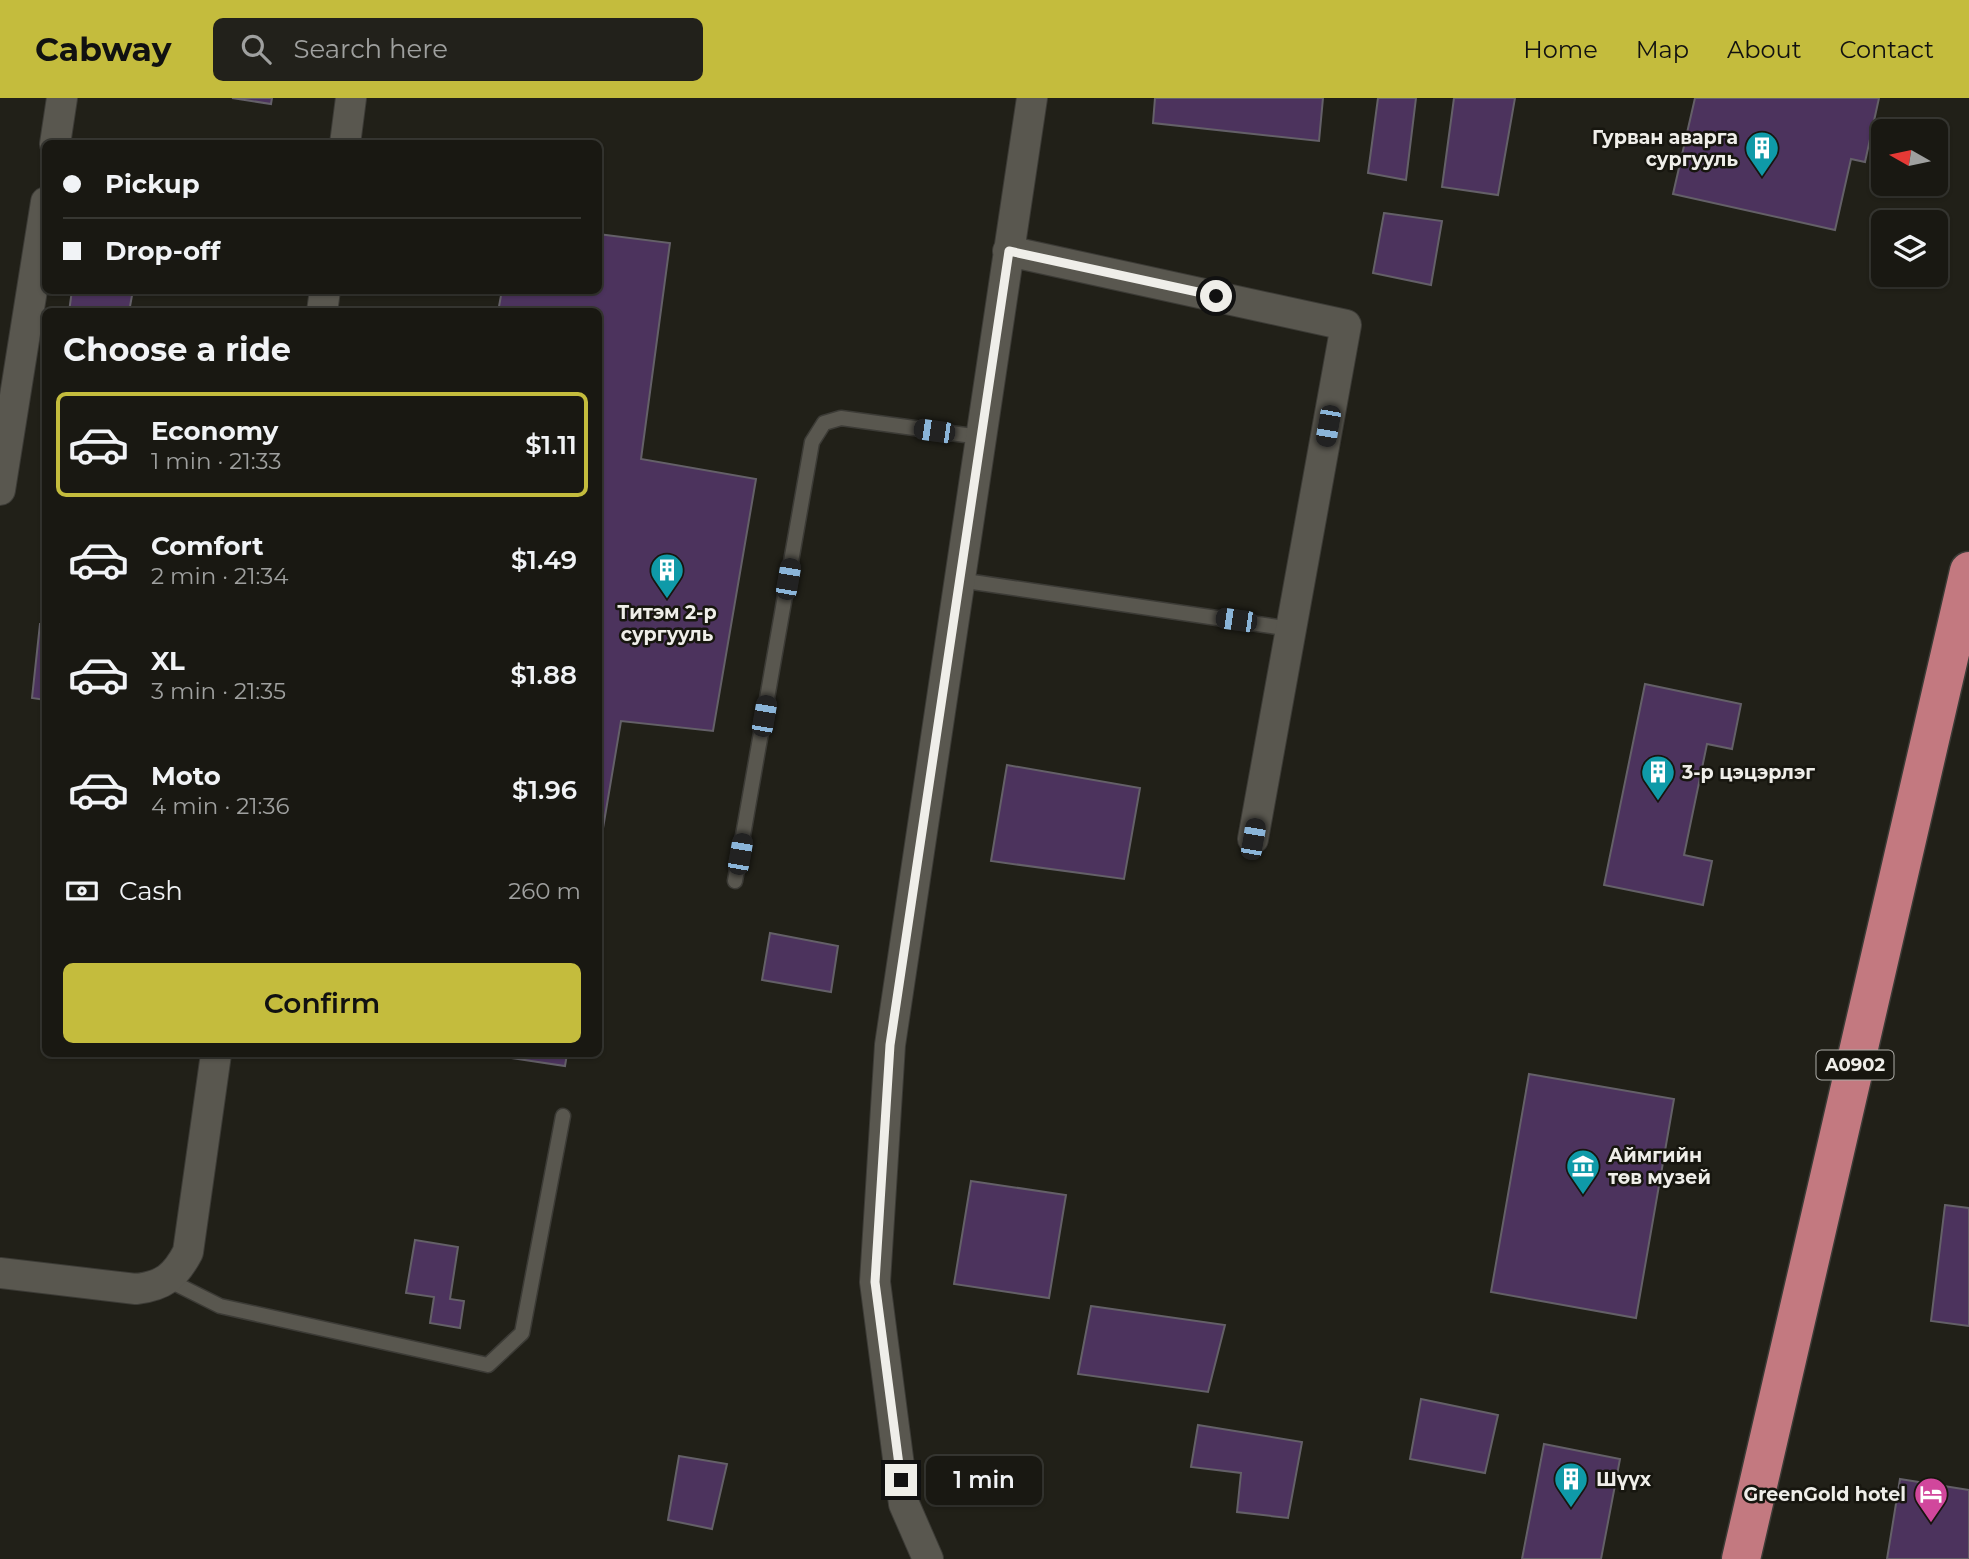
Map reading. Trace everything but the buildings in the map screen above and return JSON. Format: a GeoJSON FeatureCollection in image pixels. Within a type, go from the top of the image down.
{"type":"FeatureCollection","features":[{"type":"Feature","properties":{"kind":"highway","name":"A0902"},"geometry":{"type":"LineString","coordinates":[[1741,1559],[1969,571]]}},
{"type":"Feature","properties":{"kind":"street"},"geometry":{"type":"LineString","coordinates":[[56,140],[62,98]]}},
{"type":"Feature","properties":{"kind":"street"},"geometry":{"type":"LineString","coordinates":[[346,140],[351,98]]}},
{"type":"Feature","properties":{"kind":"street"},"geometry":{"type":"LineString","coordinates":[[928,1559],[904,1504],[875,1282],[890,1045],[1032,98]]}},
{"type":"Feature","properties":{"kind":"street"},"geometry":{"type":"LineString","coordinates":[[0,490],[42,227]]}},
{"type":"Feature","properties":{"kind":"street"},"geometry":{"type":"LineString","coordinates":[[1009,251],[1346,325],[1253,839]]}},
{"type":"Feature","properties":{"kind":"street"},"geometry":{"type":"LineString","coordinates":[[0,1273],[136,1289],[152,1287],[167,1280],[180,1268],[188,1252],[216,1057]]}},
{"type":"Feature","properties":{"kind":"lane"},"geometry":{"type":"LineString","coordinates":[[735,881],[812,442],[824,423],[841,418],[980,437]]}},
{"type":"Feature","properties":{"kind":"lane"},"geometry":{"type":"LineString","coordinates":[[959,580],[1291,629]]}},
{"type":"Feature","properties":{"kind":"lane"},"geometry":{"type":"LineString","coordinates":[[167,1280],[220,1306],[488,1365],[523,1333],[563,1116]]}},
{"type":"Feature","properties":{"kind":"place","name":"Гурван аварга сургууль"},"geometry":{"type":"Point","coordinates":[1762,178]}},
{"type":"Feature","properties":{"kind":"place","name":"Титэм 2-р сургууль"},"geometry":{"type":"Point","coordinates":[667,600]}},
{"type":"Feature","properties":{"kind":"place","name":"3-р цэцэрлэг"},"geometry":{"type":"Point","coordinates":[1658,802]}},
{"type":"Feature","properties":{"kind":"place","name":"Аймгийн төв музей"},"geometry":{"type":"Point","coordinates":[1583,1196]}},
{"type":"Feature","properties":{"kind":"place","name":"Шүүх"},"geometry":{"type":"Point","coordinates":[1571,1509]}},
{"type":"Feature","properties":{"kind":"place","name":"GreenGold hotel"},"geometry":{"type":"Point","coordinates":[1931,1524]}},
{"type":"Feature","properties":{"kind":"route"},"geometry":{"type":"LineString","coordinates":[[901,1480],[875,1282],[890,1045],[1009,251],[1216,296]]}}]}
